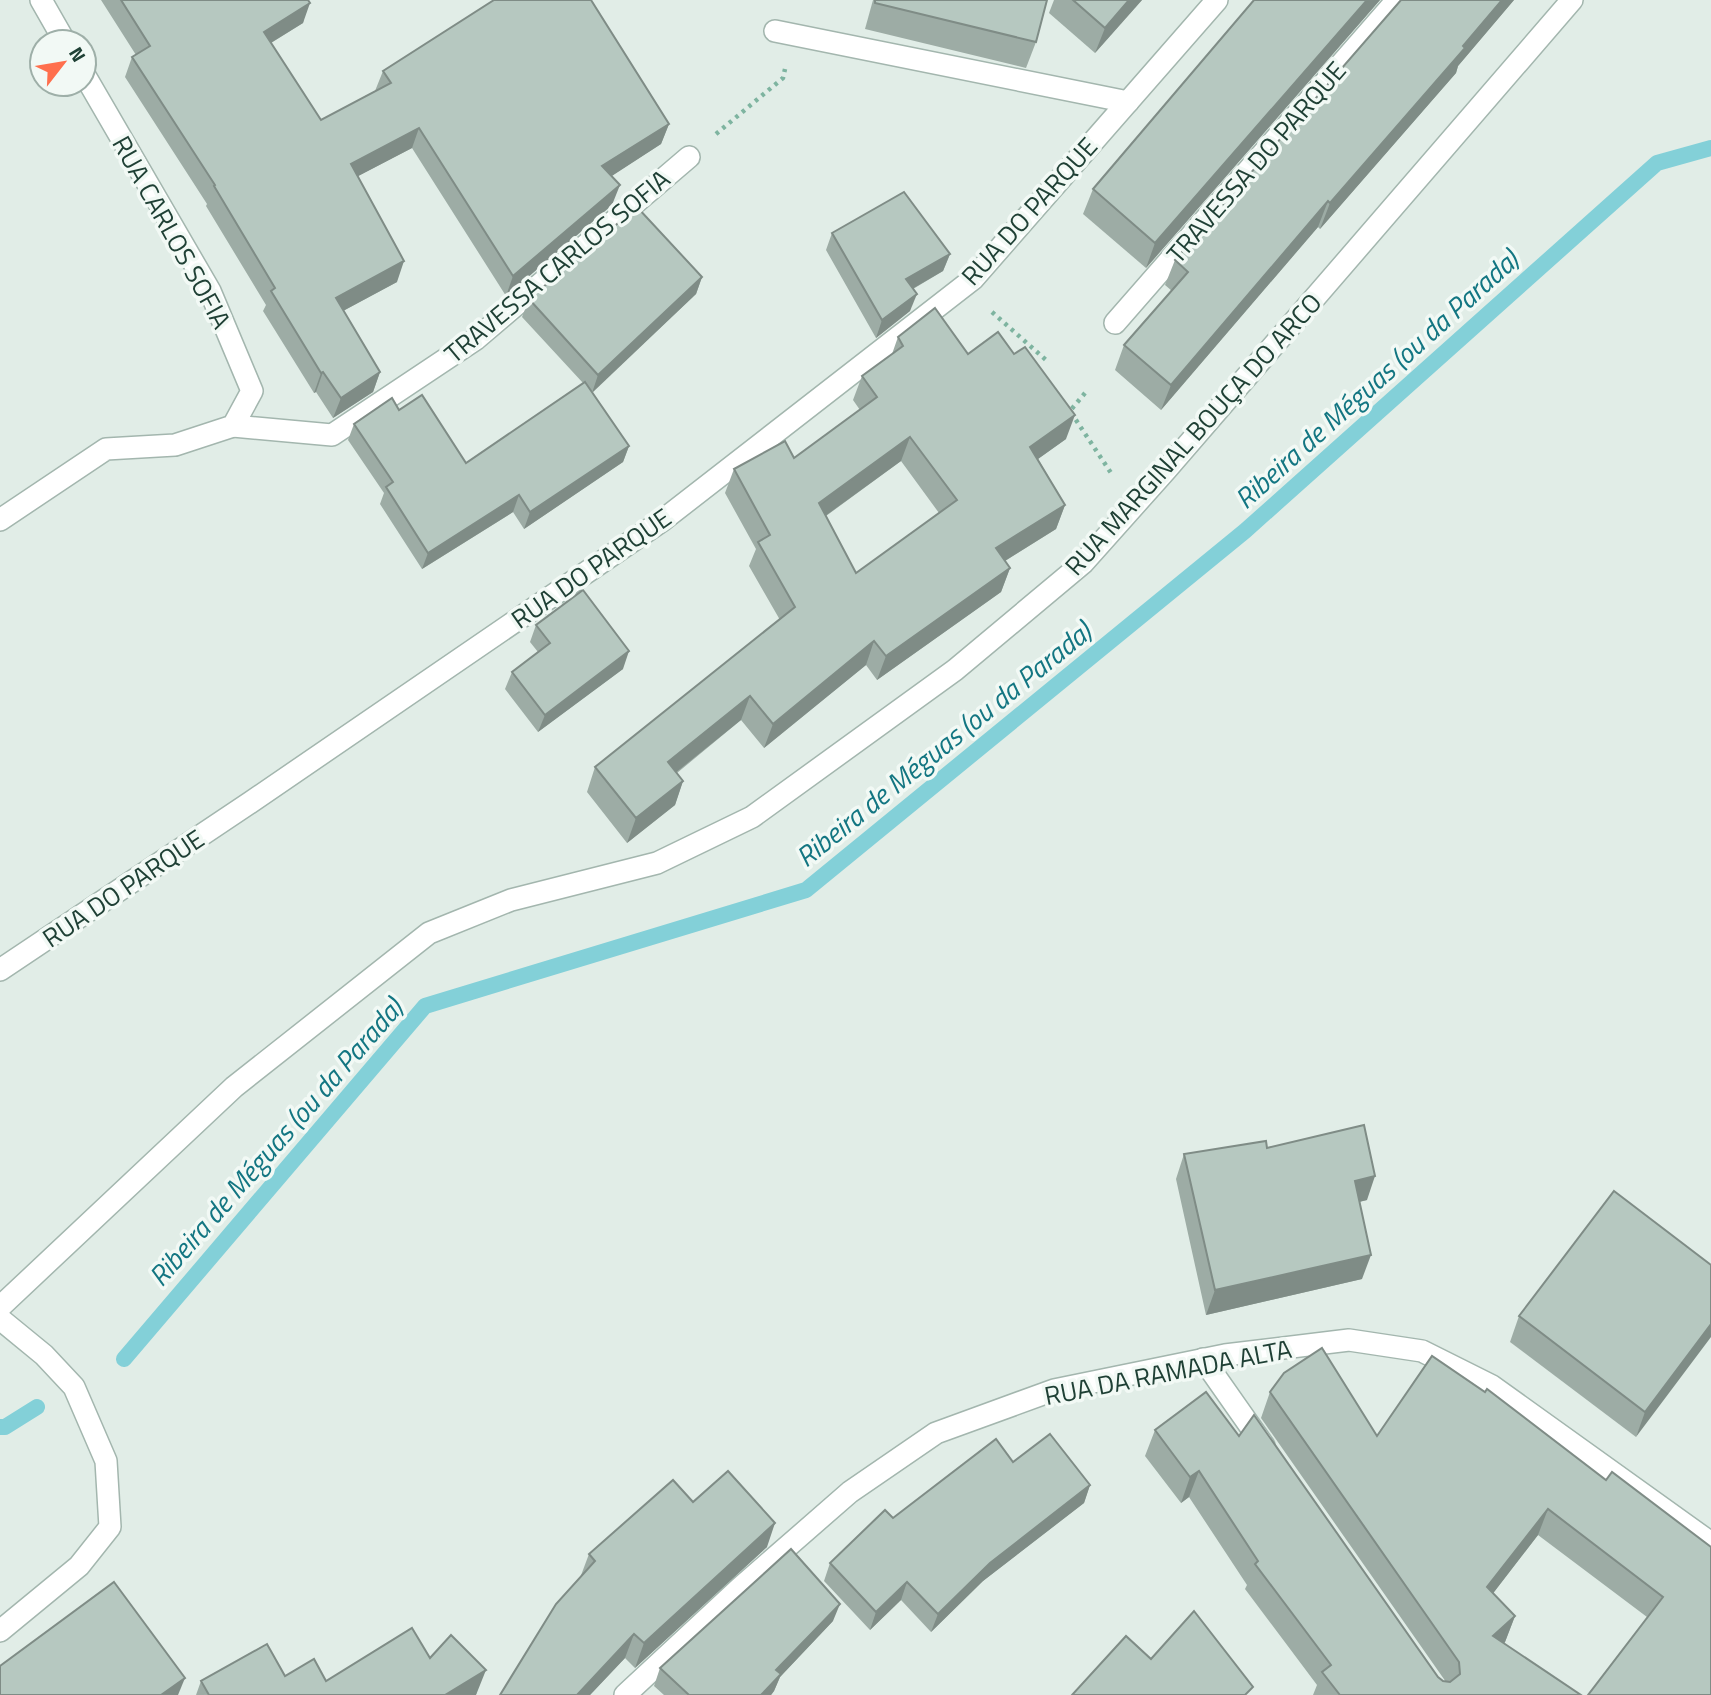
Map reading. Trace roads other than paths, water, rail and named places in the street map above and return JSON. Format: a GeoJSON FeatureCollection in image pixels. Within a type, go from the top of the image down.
{"type":"FeatureCollection","features":[{"type":"Feature","properties":{"kind":"street"},"geometry":{"type":"LineString","coordinates":[[41,0],[57,28]]}},
{"type":"Feature","properties":{"kind":"street","name":"RUA DO PARQUE"},"geometry":{"type":"LineString","coordinates":[[0,970],[663,520],[973,279],[1217,0]]}},
{"type":"Feature","properties":{"kind":"street","name":"TRAVESSA DO PARQUE"},"geometry":{"type":"LineString","coordinates":[[1115,323],[1397,0]]}},
{"type":"Feature","properties":{"kind":"street","name":"RUA MARGINAL BOUÇA DO ARCO"},"geometry":{"type":"LineString","coordinates":[[0,1307],[234,1087],[429,933],[511,900],[657,863],[751,817],[955,670],[1083,563],[1572,0]]}},
{"type":"Feature","properties":{"kind":"street","name":"RUA DO PARQUE"},"geometry":{"type":"LineString","coordinates":[[784,32],[1128,102]]}},
{"type":"Feature","properties":{"kind":"street","name":"RUA CARLOS SOFIA"},"geometry":{"type":"LineString","coordinates":[[98,98],[210,291],[252,391],[233,426]]}},
{"type":"Feature","properties":{"kind":"street","name":"TRAVESSA CARLOS SOFIA"},"geometry":{"type":"LineString","coordinates":[[233,426],[332,435],[476,339],[689,157]]}},
{"type":"Feature","properties":{"kind":"street"},"geometry":{"type":"LineString","coordinates":[[0,520],[106,449],[175,445],[233,426]]}},
{"type":"Feature","properties":{"kind":"street"},"geometry":{"type":"LineString","coordinates":[[0,1319],[44,1354],[74,1387],[106,1461],[110,1527],[79,1566],[0,1631]]}},
{"type":"Feature","properties":{"kind":"street","name":"RUA DA RAMADA ALTA"},"geometry":{"type":"LineString","coordinates":[[625,1695],[740,1588],[850,1492],[936,1433],[1054,1390],[1203,1359],[1349,1340],[1422,1350],[1492,1386],[1711,1543]]}},
{"type":"Feature","properties":{"kind":"street"},"geometry":{"type":"LineString","coordinates":[[1203,1359],[1274,1460]]}},
{"type":"Feature","properties":{"kind":"waterway","name":"Ribeira de Méguas (ou da Parada)"},"geometry":{"type":"LineString","coordinates":[[124,1359],[425,1006],[806,890],[1245,531],[1657,163],[1711,148]]}},
{"type":"Feature","properties":{"kind":"waterway","name":"Ribeira de Méguas (ou da Parada)"},"geometry":{"type":"LineString","coordinates":[[0,1427],[5,1427],[37,1407]]}}]}
